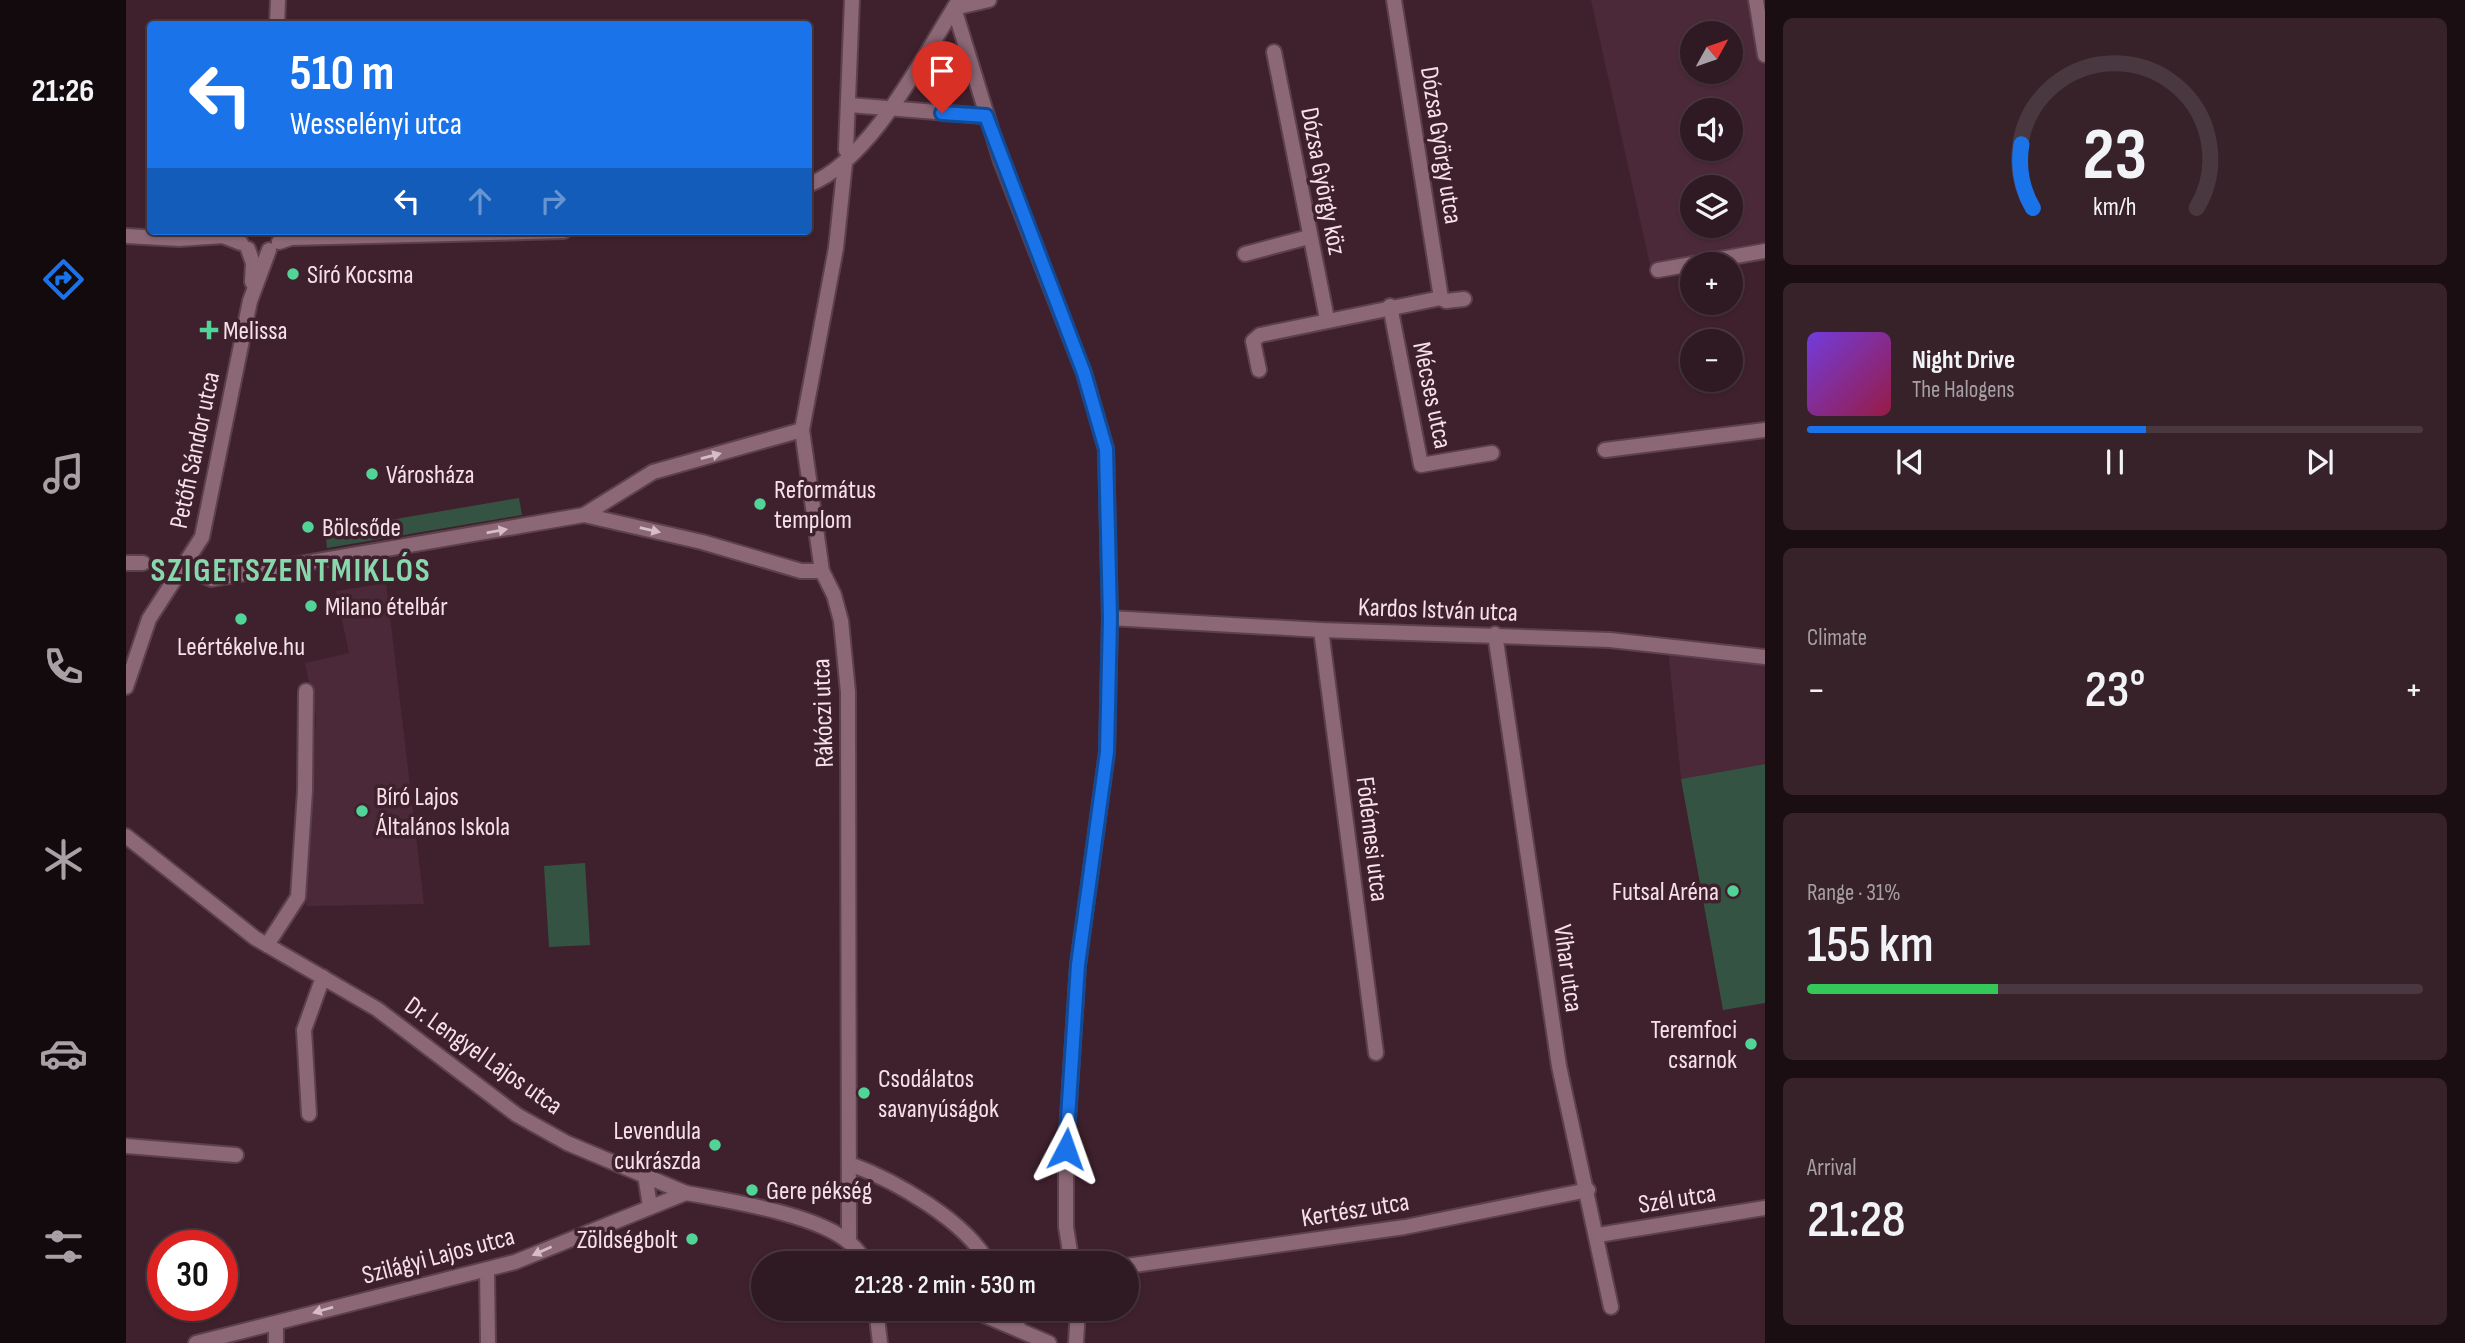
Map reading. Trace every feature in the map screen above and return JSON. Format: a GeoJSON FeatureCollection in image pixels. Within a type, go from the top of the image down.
{"type":"FeatureCollection","features":[{"type":"Feature","properties":{"kind":"street"},"geometry":{"type":"LineString","coordinates":[[277,21],[278,0]]}},
{"type":"Feature","properties":{"kind":"street","name":"Rákóczi utca"},"geometry":{"type":"LineString","coordinates":[[849,1242],[848,692],[841,621],[822,571],[802,430],[836,248],[849,104],[852,0]]}},
{"type":"Feature","properties":{"kind":"street"},"geometry":{"type":"LineString","coordinates":[[812,184],[824,179],[845,157],[865,142],[957,4],[989,0]]}},
{"type":"Feature","properties":{"kind":"street","name":"Dózsa György utca"},"geometry":{"type":"LineString","coordinates":[[1394,0],[1441,298]]}},
{"type":"Feature","properties":{"kind":"street"},"geometry":{"type":"LineString","coordinates":[[1756,0],[1765,55]]}},
{"type":"Feature","properties":{"kind":"street"},"geometry":{"type":"LineString","coordinates":[[957,4],[986,116],[1084,373],[1106,449],[1110,618],[1107,752],[1078,965],[1066,1149],[1066,1227],[1070,1251]]}},
{"type":"Feature","properties":{"kind":"street","name":"Dózsa György köz"},"geometry":{"type":"LineString","coordinates":[[1273,52],[1327,319]]}},
{"type":"Feature","properties":{"kind":"street"},"geometry":{"type":"LineString","coordinates":[[849,104],[986,116]]}},
{"type":"Feature","properties":{"kind":"street"},"geometry":{"type":"LineString","coordinates":[[126,235],[147,232]]}},
{"type":"Feature","properties":{"kind":"street"},"geometry":{"type":"LineString","coordinates":[[126,235],[179,239],[223,236],[242,241],[352,235]]}},
{"type":"Feature","properties":{"kind":"street"},"geometry":{"type":"LineString","coordinates":[[1245,254],[1309,237]]}},
{"type":"Feature","properties":{"kind":"street","name":"Petőfi Sándor utca"},"geometry":{"type":"LineString","coordinates":[[126,687],[127,672],[149,619],[197,550],[206,525],[213,477],[250,301],[253,263],[242,241]]}},
{"type":"Feature","properties":{"kind":"street","name":"Petőfi Sándor utca"},"geometry":{"type":"LineString","coordinates":[[250,301],[277,241]]}},
{"type":"Feature","properties":{"kind":"street"},"geometry":{"type":"LineString","coordinates":[[1658,270],[1765,251]]}},
{"type":"Feature","properties":{"kind":"street"},"geometry":{"type":"LineString","coordinates":[[1259,370],[1253,341],[1255,337],[1390,306],[1441,298],[1446,301],[1464,299]]}},
{"type":"Feature","properties":{"kind":"street","name":"Mécses utca"},"geometry":{"type":"LineString","coordinates":[[1390,306],[1421,465],[1492,453]]}},
{"type":"Feature","properties":{"kind":"street"},"geometry":{"type":"LineString","coordinates":[[187,564],[199,574],[212,579],[584,515],[653,472],[802,430]]}},
{"type":"Feature","properties":{"kind":"street"},"geometry":{"type":"LineString","coordinates":[[1605,450],[1765,430]]}},
{"type":"Feature","properties":{"kind":"street"},"geometry":{"type":"LineString","coordinates":[[584,515],[702,542],[801,571],[822,571]]}},
{"type":"Feature","properties":{"kind":"street"},"geometry":{"type":"LineString","coordinates":[[126,563],[143,564]]}},
{"type":"Feature","properties":{"kind":"street","name":"Kardos István utca"},"geometry":{"type":"LineString","coordinates":[[1110,618],[1321,630],[1609,640],[1765,657]]}},
{"type":"Feature","properties":{"kind":"street","name":"Födémesi utca"},"geometry":{"type":"LineString","coordinates":[[1321,630],[1376,1053]]}},
{"type":"Feature","properties":{"kind":"street","name":"Vihar utca"},"geometry":{"type":"LineString","coordinates":[[1495,634],[1559,1066],[1598,1236],[1611,1307]]}},
{"type":"Feature","properties":{"kind":"street"},"geometry":{"type":"LineString","coordinates":[[267,945],[298,897],[305,791],[306,691]]}},
{"type":"Feature","properties":{"kind":"street","name":"Dr. Lengyel Lajos utca"},"geometry":{"type":"LineString","coordinates":[[126,836],[267,945],[377,1009],[517,1115],[567,1143],[686,1193],[754,1206],[820,1226],[849,1242]]}},
{"type":"Feature","properties":{"kind":"street"},"geometry":{"type":"LineString","coordinates":[[309,1114],[304,1030],[323,977]]}},
{"type":"Feature","properties":{"kind":"street"},"geometry":{"type":"LineString","coordinates":[[126,1146],[236,1155]]}},
{"type":"Feature","properties":{"kind":"street"},"geometry":{"type":"LineString","coordinates":[[850,1164],[916,1195],[982,1251]]}},
{"type":"Feature","properties":{"kind":"street"},"geometry":{"type":"LineString","coordinates":[[645,1175],[650,1206]]}},
{"type":"Feature","properties":{"kind":"street","name":"Kertész utca"},"geometry":{"type":"LineString","coordinates":[[1139,1264],[1405,1227],[1588,1190]]}},
{"type":"Feature","properties":{"kind":"street","name":"Szilágyi Lajos utca"},"geometry":{"type":"LineString","coordinates":[[195,1343],[515,1262],[686,1193]]}},
{"type":"Feature","properties":{"kind":"street","name":"Szél utca"},"geometry":{"type":"LineString","coordinates":[[1598,1236],[1765,1208]]}},
{"type":"Feature","properties":{"kind":"street"},"geometry":{"type":"LineString","coordinates":[[849,1242],[857,1251]]}},
{"type":"Feature","properties":{"kind":"street"},"geometry":{"type":"LineString","coordinates":[[487,1270],[488,1343]]}},
{"type":"Feature","properties":{"kind":"street"},"geometry":{"type":"LineString","coordinates":[[877,1321],[880,1343]]}},
{"type":"Feature","properties":{"kind":"street"},"geometry":{"type":"LineString","coordinates":[[1002,1321],[1049,1343]]}},
{"type":"Feature","properties":{"kind":"street"},"geometry":{"type":"LineString","coordinates":[[1017,1321],[1018,1327]]}},
{"type":"Feature","properties":{"kind":"street"},"geometry":{"type":"LineString","coordinates":[[1076,1343],[1077,1321]]}},
{"type":"Feature","properties":{"kind":"street"},"geometry":{"type":"LineString","coordinates":[[276,1324],[276,1343]]}},
{"type":"Feature","properties":{"kind":"shaded area"},"geometry":{"type":"Polygon","coordinates":[[[1591,0],[1756,0],[1765,56],[1765,248],[1743,252],[1680,252],[1680,264],[1651,269],[1591,0]]]}},
{"type":"Feature","properties":{"kind":"shaded area","name":"Bíró Lajos Általános Iskola"},"geometry":{"type":"Polygon","coordinates":[[[386,583],[424,904],[306,906],[316,717],[305,663],[349,653],[336,591],[386,583]]]}},
{"type":"Feature","properties":{"kind":"shaded area"},"geometry":{"type":"Polygon","coordinates":[[[1668,647],[1765,656],[1765,764],[1681,779],[1668,647]]]}},
{"type":"Feature","properties":{"kind":"green space"},"geometry":{"type":"Polygon","coordinates":[[[519,498],[522,515],[327,548],[325,531],[519,498]]]}},
{"type":"Feature","properties":{"kind":"green space","name":"Futsal Aréna"},"geometry":{"type":"Polygon","coordinates":[[[1765,764],[1765,1003],[1723,1010],[1681,779],[1765,764]]]}},
{"type":"Feature","properties":{"kind":"green space"},"geometry":{"type":"Polygon","coordinates":[[[585,863],[590,945],[549,947],[544,866],[585,863]]]}},
{"type":"Feature","properties":{"kind":"place","name":"Síró Kocsma"},"geometry":{"type":"Point","coordinates":[293,274]}},
{"type":"Feature","properties":{"kind":"place","name":"Melissa"},"geometry":{"type":"Point","coordinates":[209,330]}},
{"type":"Feature","properties":{"kind":"place","name":"Városháza"},"geometry":{"type":"Point","coordinates":[372,474]}},
{"type":"Feature","properties":{"kind":"place","name":"Református templom"},"geometry":{"type":"Point","coordinates":[760,504]}},
{"type":"Feature","properties":{"kind":"place","name":"Bölcsőde"},"geometry":{"type":"Point","coordinates":[308,527]}},
{"type":"Feature","properties":{"kind":"place","name":"Milano ételbár"},"geometry":{"type":"Point","coordinates":[311,606]}},
{"type":"Feature","properties":{"kind":"place","name":"Leértékelve.hu"},"geometry":{"type":"Point","coordinates":[241,619]}},
{"type":"Feature","properties":{"kind":"place","name":"Bíró Lajos Általános Iskola"},"geometry":{"type":"Point","coordinates":[362,811]}},
{"type":"Feature","properties":{"kind":"place","name":"Futsal Aréna"},"geometry":{"type":"Point","coordinates":[1733,891]}},
{"type":"Feature","properties":{"kind":"place","name":"Teremfoci csarnok"},"geometry":{"type":"Point","coordinates":[1751,1044]}},
{"type":"Feature","properties":{"kind":"place","name":"Csodálatos savanyúságok"},"geometry":{"type":"Point","coordinates":[864,1093]}},
{"type":"Feature","properties":{"kind":"place","name":"Levendula cukrászda"},"geometry":{"type":"Point","coordinates":[715,1145]}},
{"type":"Feature","properties":{"kind":"place","name":"Gere pékség"},"geometry":{"type":"Point","coordinates":[752,1190]}},
{"type":"Feature","properties":{"kind":"place","name":"Zöldségbolt"},"geometry":{"type":"Point","coordinates":[692,1239]}},
{"type":"Feature","properties":{"kind":"district","name":"SZIGETSZENTMIKLÓS"},"geometry":{"type":"Point","coordinates":[291,569]}},
{"type":"Feature","properties":{"kind":"route"},"geometry":{"type":"LineString","coordinates":[[942,113],[986,116],[1010,188],[1084,373],[1106,449],[1110,618],[1107,752],[1078,965],[1066,1149]]}}]}
